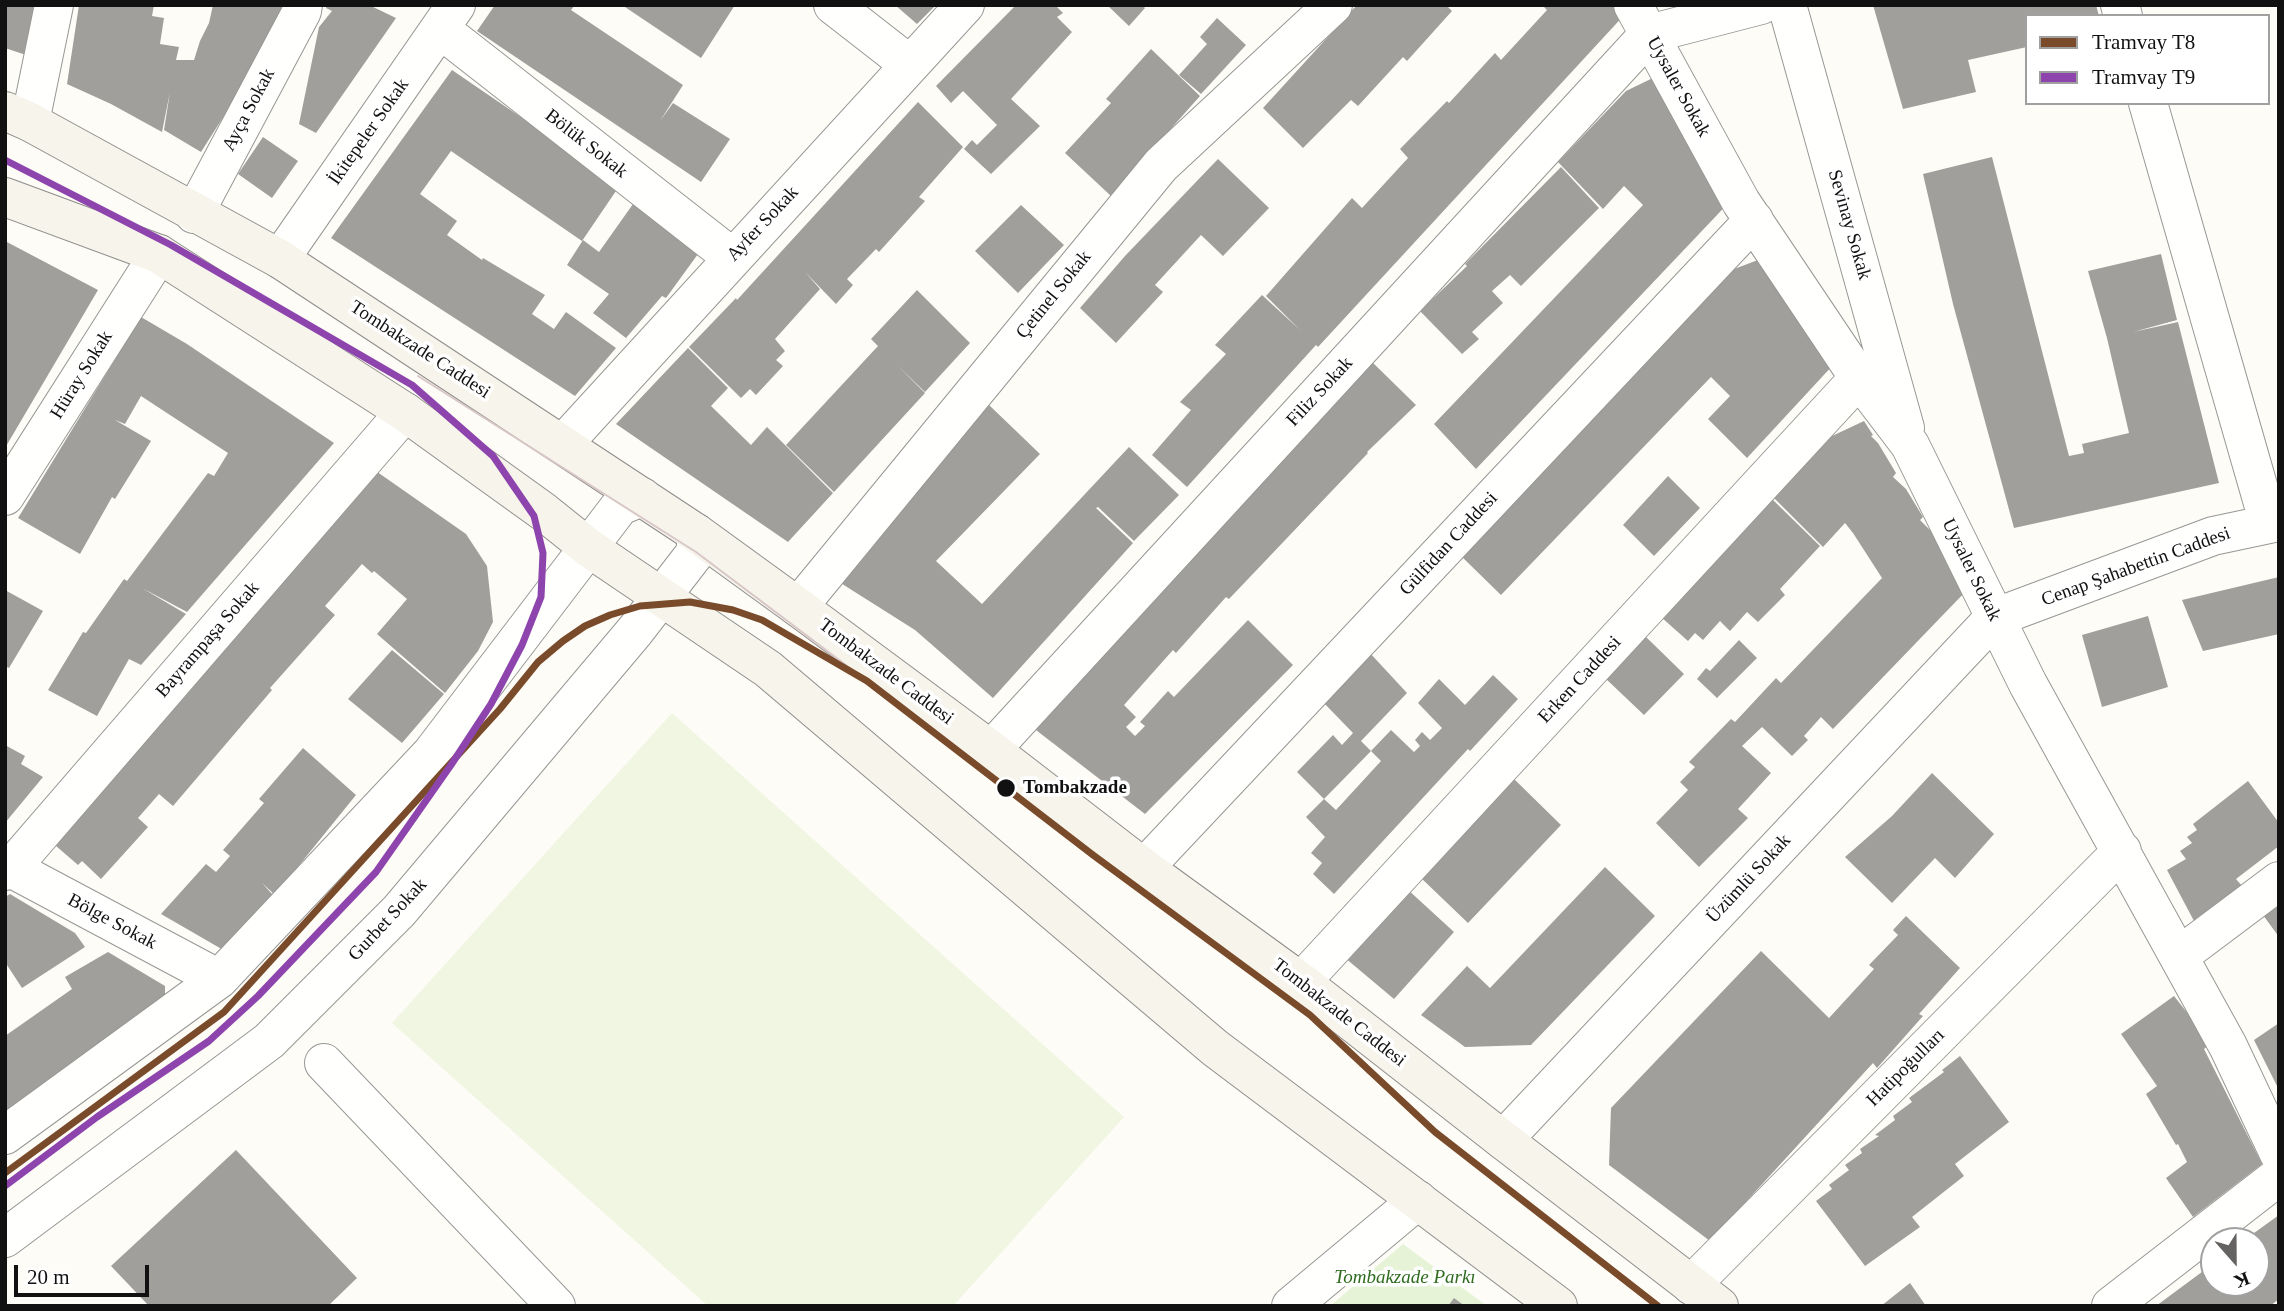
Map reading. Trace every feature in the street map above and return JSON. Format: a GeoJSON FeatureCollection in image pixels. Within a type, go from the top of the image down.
{"type":"FeatureCollection","features":[{"type":"Feature","properties":{"kind":"main road","name":"Tombakzade Caddesi"},"geometry":{"type":"LineString","coordinates":[[18,116],[281,259],[696,533],[1301,982],[1705,1295]]}},
{"type":"Feature","properties":{"kind":"main road"},"geometry":{"type":"LineString","coordinates":[[5,197],[159,254],[405,412],[544,512],[589,548],[768,669],[1215,1048],[1558,1306]]}},
{"type":"Feature","properties":{"kind":"street"},"geometry":{"type":"LineString","coordinates":[[18,116],[54,5]]}},
{"type":"Feature","properties":{"kind":"street","name":"Ayça Sokak"},"geometry":{"type":"LineString","coordinates":[[194,214],[303,5]]}},
{"type":"Feature","properties":{"kind":"street"},"geometry":{"type":"LineString","coordinates":[[833,5],[910,65]]}},
{"type":"Feature","properties":{"kind":"street","name":"Ayfer Sokak"},"geometry":{"type":"LineString","coordinates":[[563,444],[965,5]]}},
{"type":"Feature","properties":{"kind":"street","name":"Çetinel Sokak"},"geometry":{"type":"LineString","coordinates":[[798,607],[1161,165],[1334,5]]}},
{"type":"Feature","properties":{"kind":"street"},"geometry":{"type":"LineString","coordinates":[[1641,20],[1760,5]]}},
{"type":"Feature","properties":{"kind":"street","name":"Sevinay Sokak"},"geometry":{"type":"LineString","coordinates":[[1787,5],[1910,445]]}},
{"type":"Feature","properties":{"kind":"street","name":"Bölük Sokak"},"geometry":{"type":"LineString","coordinates":[[448,17],[733,258]]}},
{"type":"Feature","properties":{"kind":"street","name":"İkitepeler Sokak"},"geometry":{"type":"LineString","coordinates":[[281,259],[448,17]]}},
{"type":"Feature","properties":{"kind":"street","name":"Uysaler Sokak"},"geometry":{"type":"LineString","coordinates":[[1641,20],[1741,202],[1859,378],[1910,445],[2028,684],[2228,1046],[2279,1154]]}},
{"type":"Feature","properties":{"kind":"street","name":"Filiz Sokak"},"geometry":{"type":"LineString","coordinates":[[991,750],[1641,20]]}},
{"type":"Feature","properties":{"kind":"street"},"geometry":{"type":"LineString","coordinates":[[2149,105],[2274,523]]}},
{"type":"Feature","properties":{"kind":"street","name":"Gülfidan Caddesi"},"geometry":{"type":"LineString","coordinates":[[1144,868],[1754,220]]}},
{"type":"Feature","properties":{"kind":"street","name":"Hüray Sokak"},"geometry":{"type":"LineString","coordinates":[[5,496],[159,254]]}},
{"type":"Feature","properties":{"kind":"street","name":"Erken Caddesi"},"geometry":{"type":"LineString","coordinates":[[1301,982],[1859,378]]}},
{"type":"Feature","properties":{"kind":"street","name":"Bayrampaşa Sokak"},"geometry":{"type":"LineString","coordinates":[[7,868],[405,412]]}},
{"type":"Feature","properties":{"kind":"street"},"geometry":{"type":"LineString","coordinates":[[5,1135],[219,979],[431,754],[621,506],[642,497]]}},
{"type":"Feature","properties":{"kind":"street","name":"Cenap Şahabettin Caddesi"},"geometry":{"type":"LineString","coordinates":[[1994,618],[2213,536],[2274,523]]}},
{"type":"Feature","properties":{"kind":"street","name":"Gurbet Sokak"},"geometry":{"type":"LineString","coordinates":[[5,1238],[269,1041],[399,911],[696,552],[696,533]]}},
{"type":"Feature","properties":{"kind":"street","name":"Üzümlü Sokak"},"geometry":{"type":"LineString","coordinates":[[1503,1140],[1994,618]]}},
{"type":"Feature","properties":{"kind":"street","name":"Hatipoğulları"},"geometry":{"type":"LineString","coordinates":[[1705,1295],[2122,851]]}},
{"type":"Feature","properties":{"kind":"street","name":"Bölge Sokak"},"geometry":{"type":"LineString","coordinates":[[7,868],[219,979]]}},
{"type":"Feature","properties":{"kind":"street"},"geometry":{"type":"LineString","coordinates":[[2179,956],[2279,881]]}},
{"type":"Feature","properties":{"kind":"street"},"geometry":{"type":"LineString","coordinates":[[324,1063],[556,1306]]}},
{"type":"Feature","properties":{"kind":"street"},"geometry":{"type":"LineString","coordinates":[[2111,1306],[2279,1176]]}},
{"type":"Feature","properties":{"kind":"street"},"geometry":{"type":"LineString","coordinates":[[1291,1306],[1418,1200]]}},
{"type":"Feature","properties":{"kind":"green space"},"geometry":{"type":"Polygon","coordinates":[[[672,713],[1124,1117],[953,1306],[708,1306],[392,1023],[672,713]]]}},
{"type":"Feature","properties":{"kind":"green space","name":"Tombakzade Parkı"},"geometry":{"type":"Polygon","coordinates":[[[1403,1244],[1487,1306],[1330,1306],[1403,1244]]]}},
{"type":"Feature","properties":{"kind":"building"},"geometry":{"type":"Polygon","coordinates":[[[5,5],[34,5],[26,55],[5,48],[5,5]]]}},
{"type":"Feature","properties":{"kind":"building"},"geometry":{"type":"Polygon","coordinates":[[[79,5],[154,5],[152,16],[164,18],[160,44],[179,47],[176,60],[194,60],[213,5],[282,5],[276,34],[201,152],[164,130],[170,92],[162,132],[67,84],[79,5]]]}},
{"type":"Feature","properties":{"kind":"building"},"geometry":{"type":"Polygon","coordinates":[[[327,5],[369,5],[396,18],[316,133],[299,124],[319,27],[332,11],[326,8],[327,5]]]}},
{"type":"Feature","properties":{"kind":"building"},"geometry":{"type":"Polygon","coordinates":[[[495,5],[575,5],[571,10],[683,85],[660,121],[673,103],[730,139],[701,182],[477,31],[495,5]]]}},
{"type":"Feature","properties":{"kind":"building"},"geometry":{"type":"Polygon","coordinates":[[[622,5],[735,5],[701,58],[622,5]]]}},
{"type":"Feature","properties":{"kind":"building"},"geometry":{"type":"Polygon","coordinates":[[[895,5],[936,5],[917,24],[895,5]]]}},
{"type":"Feature","properties":{"kind":"building"},"geometry":{"type":"Polygon","coordinates":[[[1016,5],[1055,5],[1063,13],[1057,17],[1072,32],[1011,99],[1040,126],[991,174],[964,149],[972,140],[977,145],[997,125],[963,91],[951,103],[936,86],[1016,5]]]}},
{"type":"Feature","properties":{"kind":"building"},"geometry":{"type":"Polygon","coordinates":[[[1107,5],[1142,5],[1145,8],[1129,26],[1107,5]]]}},
{"type":"Feature","properties":{"kind":"building"},"geometry":{"type":"Polygon","coordinates":[[[1357,5],[1446,5],[1452,11],[1407,61],[1403,57],[1358,106],[1351,100],[1303,148],[1263,108],[1357,5]]]}},
{"type":"Feature","properties":{"kind":"building"},"geometry":{"type":"Polygon","coordinates":[[[1542,5],[1624,5],[1627,12],[1187,487],[1152,455],[1191,410],[1180,402],[1226,354],[1215,345],[1262,295],[1300,330],[1266,296],[1352,198],[1362,208],[1408,158],[1400,149],[1447,101],[1449,103],[1495,53],[1501,60],[1547,10],[1542,5]]]}},
{"type":"Feature","properties":{"kind":"building"},"geometry":{"type":"Polygon","coordinates":[[[1873,5],[2096,5],[2098,14],[2025,14],[2025,47],[1968,60],[1976,92],[1903,109],[1873,5]]]}},
{"type":"Feature","properties":{"kind":"building"},"geometry":{"type":"Polygon","coordinates":[[[1217,18],[1246,45],[1201,94],[1179,75],[1207,44],[1200,37],[1217,18]]]}},
{"type":"Feature","properties":{"kind":"building"},"geometry":{"type":"Polygon","coordinates":[[[1151,49],[1200,96],[1111,196],[1065,153],[1111,103],[1106,99],[1151,49]]]}},
{"type":"Feature","properties":{"kind":"building"},"geometry":{"type":"Polygon","coordinates":[[[452,70],[620,185],[582,241],[451,151],[420,194],[457,221],[447,235],[482,260],[483,258],[545,295],[532,314],[554,329],[566,312],[616,348],[575,396],[331,238],[452,70]]]}},
{"type":"Feature","properties":{"kind":"building"},"geometry":{"type":"Polygon","coordinates":[[[1659,75],[1736,195],[1476,469],[1434,424],[1643,205],[1624,186],[1603,209],[1558,162],[1626,91],[1659,75]]]}},
{"type":"Feature","properties":{"kind":"building"},"geometry":{"type":"Polygon","coordinates":[[[918,102],[963,147],[919,197],[925,201],[879,252],[876,249],[847,279],[853,285],[836,304],[805,272],[820,289],[775,339],[785,351],[776,360],[783,366],[756,395],[750,389],[741,398],[689,347],[736,298],[737,300],[918,102]]]}},
{"type":"Feature","properties":{"kind":"building"},"geometry":{"type":"Polygon","coordinates":[[[263,137],[298,161],[272,198],[238,174],[263,137]]]}},
{"type":"Feature","properties":{"kind":"building"},"geometry":{"type":"Polygon","coordinates":[[[1992,157],[2069,456],[2084,453],[2082,444],[2129,433],[2088,271],[2161,254],[2177,320],[2133,332],[2178,322],[2219,483],[2014,528],[1953,304],[1923,174],[1992,157]]]}},
{"type":"Feature","properties":{"kind":"building"},"geometry":{"type":"Polygon","coordinates":[[[1218,159],[1269,208],[1223,256],[1201,235],[1155,285],[1163,292],[1116,343],[1080,308],[1125,256],[1218,159]]]}},
{"type":"Feature","properties":{"kind":"building"},"geometry":{"type":"Polygon","coordinates":[[[1561,167],[1599,208],[1521,286],[1510,275],[1492,291],[1503,303],[1472,332],[1479,339],[1462,354],[1420,311],[1561,167]]]}},
{"type":"Feature","properties":{"kind":"building"},"geometry":{"type":"Polygon","coordinates":[[[638,197],[706,243],[666,298],[662,296],[626,338],[593,313],[609,294],[567,265],[583,240],[599,252],[638,197]]]}},
{"type":"Feature","properties":{"kind":"building"},"geometry":{"type":"Polygon","coordinates":[[[1021,205],[1064,245],[1018,293],[975,251],[1021,205]]]}},
{"type":"Feature","properties":{"kind":"building"},"geometry":{"type":"Polygon","coordinates":[[[5,241],[98,290],[5,448],[6,318],[5,241]]]}},
{"type":"Feature","properties":{"kind":"building"},"geometry":{"type":"Polygon","coordinates":[[[1771,255],[1834,364],[1747,458],[1708,419],[1730,396],[1711,377],[1501,595],[1459,554],[1729,271],[1771,255]]]}},
{"type":"Feature","properties":{"kind":"building"},"geometry":{"type":"Polygon","coordinates":[[[917,290],[970,343],[925,392],[898,366],[925,393],[834,492],[786,445],[878,346],[871,339],[917,290]]]}},
{"type":"Feature","properties":{"kind":"building"},"geometry":{"type":"Polygon","coordinates":[[[141,317],[187,344],[334,443],[187,612],[142,588],[186,614],[141,665],[129,659],[97,716],[48,690],[83,632],[86,633],[124,579],[127,581],[208,473],[214,476],[228,453],[141,396],[125,424],[115,420],[151,441],[115,499],[112,497],[80,554],[18,518],[141,317]]]}},
{"type":"Feature","properties":{"kind":"building"},"geometry":{"type":"Polygon","coordinates":[[[688,348],[728,388],[711,406],[751,445],[767,427],[833,493],[788,542],[616,424],[688,348]]]}},
{"type":"Feature","properties":{"kind":"building"},"geometry":{"type":"Polygon","coordinates":[[[1370,360],[1416,405],[1367,452],[1229,599],[1226,597],[1176,653],[1173,650],[1124,705],[1136,717],[1126,727],[1135,736],[1145,726],[1140,722],[1168,691],[1174,697],[1248,620],[1293,665],[1145,814],[1032,727],[1370,360]]]}},
{"type":"Feature","properties":{"kind":"building"},"geometry":{"type":"Polygon","coordinates":[[[989,405],[1040,454],[936,561],[982,604],[1129,447],[1179,495],[1134,541],[1096,508],[1133,543],[993,698],[915,630],[828,575],[989,405]]]}},
{"type":"Feature","properties":{"kind":"building"},"geometry":{"type":"Polygon","coordinates":[[[1864,421],[1896,473],[1893,477],[1906,489],[1923,517],[1920,520],[1933,533],[1968,589],[1833,729],[1821,717],[1804,736],[1808,740],[1792,756],[1762,727],[1742,746],[1771,773],[1738,809],[1748,818],[1699,867],[1656,823],[1688,790],[1680,782],[1695,767],[1689,762],[1731,719],[1735,722],[1776,678],[1781,683],[1882,578],[1845,523],[1823,547],[1774,498],[1830,437],[1864,421]]]}},
{"type":"Feature","properties":{"kind":"building"},"geometry":{"type":"Polygon","coordinates":[[[373,469],[466,534],[487,566],[493,622],[478,651],[445,693],[377,634],[407,599],[362,564],[325,606],[335,615],[270,688],[272,690],[173,806],[159,794],[138,818],[148,827],[101,879],[82,861],[78,865],[48,839],[373,469]]]}},
{"type":"Feature","properties":{"kind":"building"},"geometry":{"type":"Polygon","coordinates":[[[1668,476],[1700,508],[1654,556],[1623,525],[1668,476]]]}},
{"type":"Feature","properties":{"kind":"building"},"geometry":{"type":"Polygon","coordinates":[[[1772,499],[1820,546],[1780,589],[1785,595],[1758,622],[1747,612],[1730,631],[1720,621],[1703,640],[1695,633],[1688,641],[1661,617],[1772,499]]]}},
{"type":"Feature","properties":{"kind":"building"},"geometry":{"type":"Polygon","coordinates":[[[2279,577],[2279,634],[2203,651],[2182,600],[2279,577]]]}},
{"type":"Feature","properties":{"kind":"building"},"geometry":{"type":"Polygon","coordinates":[[[5,590],[43,611],[9,668],[5,666],[5,590]]]}},
{"type":"Feature","properties":{"kind":"building"},"geometry":{"type":"Polygon","coordinates":[[[2148,616],[2168,687],[2102,707],[2082,635],[2148,616]]]}},
{"type":"Feature","properties":{"kind":"building"},"geometry":{"type":"Polygon","coordinates":[[[1645,636],[1684,674],[1644,715],[1604,677],[1645,636]]]}},
{"type":"Feature","properties":{"kind":"building"},"geometry":{"type":"Polygon","coordinates":[[[1739,640],[1757,658],[1717,698],[1697,679],[1706,668],[1710,671],[1739,640]]]}},
{"type":"Feature","properties":{"kind":"building"},"geometry":{"type":"Polygon","coordinates":[[[392,650],[444,694],[402,743],[348,699],[392,650]]]}},
{"type":"Feature","properties":{"kind":"building"},"geometry":{"type":"Polygon","coordinates":[[[1369,652],[1407,693],[1361,741],[1371,751],[1324,799],[1297,772],[1333,735],[1342,745],[1353,733],[1321,700],[1369,652]]]}},
{"type":"Feature","properties":{"kind":"building"},"geometry":{"type":"Polygon","coordinates":[[[1493,675],[1518,699],[1334,894],[1313,874],[1322,863],[1311,853],[1325,837],[1306,817],[1324,799],[1336,810],[1381,761],[1371,751],[1391,730],[1414,752],[1420,746],[1415,740],[1422,732],[1430,740],[1442,728],[1418,703],[1439,679],[1465,705],[1493,675]]]}},
{"type":"Feature","properties":{"kind":"building"},"geometry":{"type":"Polygon","coordinates":[[[5,745],[25,756],[21,764],[43,777],[5,823],[5,745]]]}},
{"type":"Feature","properties":{"kind":"building"},"geometry":{"type":"Polygon","coordinates":[[[303,748],[356,795],[275,895],[262,883],[273,895],[225,951],[161,914],[206,864],[216,872],[230,856],[223,850],[264,803],[259,799],[303,748]]]}},
{"type":"Feature","properties":{"kind":"building"},"geometry":{"type":"Polygon","coordinates":[[[1932,773],[1994,834],[1955,878],[1935,858],[1892,903],[1845,857],[1892,816],[1932,773]]]}},
{"type":"Feature","properties":{"kind":"building"},"geometry":{"type":"Polygon","coordinates":[[[1512,777],[1561,825],[1468,923],[1420,877],[1512,777]]]}},
{"type":"Feature","properties":{"kind":"building"},"geometry":{"type":"Polygon","coordinates":[[[2248,781],[2279,823],[2279,846],[2236,879],[2242,886],[2194,921],[2167,870],[2186,859],[2180,851],[2192,843],[2187,837],[2197,830],[2193,824],[2248,781]]]}},
{"type":"Feature","properties":{"kind":"building"},"geometry":{"type":"Polygon","coordinates":[[[1605,867],[1655,916],[1531,1045],[1465,1047],[1421,1015],[1467,966],[1490,988],[1605,867]]]}},
{"type":"Feature","properties":{"kind":"building"},"geometry":{"type":"Polygon","coordinates":[[[1406,888],[1454,932],[1394,999],[1344,957],[1406,888]]]}},
{"type":"Feature","properties":{"kind":"building"},"geometry":{"type":"Polygon","coordinates":[[[10,894],[75,933],[85,947],[22,988],[5,962],[5,897],[10,894]]]}},
{"type":"Feature","properties":{"kind":"building"},"geometry":{"type":"Polygon","coordinates":[[[2279,903],[2279,937],[2263,915],[2279,903]]]}},
{"type":"Feature","properties":{"kind":"building"},"geometry":{"type":"Polygon","coordinates":[[[1906,916],[1960,968],[1919,1014],[1923,1016],[1877,1068],[1873,1063],[1710,1241],[1609,1165],[1611,1108],[1761,951],[1829,1018],[1874,969],[1869,965],[1898,935],[1893,930],[1906,916]]]}},
{"type":"Feature","properties":{"kind":"building"},"geometry":{"type":"Polygon","coordinates":[[[108,952],[165,986],[165,1004],[5,1118],[5,1036],[72,989],[65,977],[108,952]]]}},
{"type":"Feature","properties":{"kind":"building"},"geometry":{"type":"Polygon","coordinates":[[[2174,996],[2211,1043],[2204,1049],[2262,1164],[2193,1217],[2166,1178],[2187,1162],[2146,1094],[2157,1086],[2121,1034],[2174,996]]]}},
{"type":"Feature","properties":{"kind":"building"},"geometry":{"type":"Polygon","coordinates":[[[2279,1023],[2279,1090],[2254,1040],[2279,1023]]]}},
{"type":"Feature","properties":{"kind":"building"},"geometry":{"type":"Polygon","coordinates":[[[1960,1056],[2009,1122],[1955,1164],[1964,1176],[1912,1217],[1920,1227],[1865,1266],[1816,1201],[1832,1189],[1829,1185],[1849,1170],[1845,1165],[1862,1153],[1860,1149],[1879,1136],[1875,1135],[1895,1120],[1893,1116],[1912,1102],[1909,1098],[1944,1072],[1942,1070],[1960,1056]]]}},
{"type":"Feature","properties":{"kind":"building"},"geometry":{"type":"Polygon","coordinates":[[[236,1150],[357,1278],[328,1306],[149,1306],[111,1266],[236,1150]]]}},
{"type":"Feature","properties":{"kind":"building"},"geometry":{"type":"Polygon","coordinates":[[[2279,1215],[2279,1299],[2270,1306],[2156,1306],[2200,1273],[2200,1297],[2270,1297],[2270,1227],[2262,1227],[2279,1215]]]}},
{"type":"Feature","properties":{"kind":"building"},"geometry":{"type":"Polygon","coordinates":[[[1910,1283],[1926,1306],[1881,1306],[1910,1283]]]}},
{"type":"Feature","properties":{"kind":"building"},"geometry":{"type":"Polygon","coordinates":[[[1454,1298],[1465,1306],[1448,1306],[1454,1298]]]}},
{"type":"Feature","properties":{"kind":"tram line","name":"T9"},"geometry":{"type":"LineString","coordinates":[[5,160],[171,245],[412,385],[493,456],[534,516],[543,553],[541,597],[522,645],[491,704],[376,872],[258,996],[209,1041],[97,1117],[5,1186]]}},
{"type":"Feature","properties":{"kind":"tram line"},"geometry":{"type":"LineString","coordinates":[[418,376],[696,552],[867,681]]}},
{"type":"Feature","properties":{"kind":"tram line","name":"T8"},"geometry":{"type":"LineString","coordinates":[[5,1173],[224,1012],[500,709],[538,662],[563,641],[585,626],[610,615],[640,606],[690,602],[733,610],[762,620],[867,681],[1093,855],[1310,1015],[1435,1132],[1658,1306]]}},
{"type":"Feature","properties":{"kind":"place","name":"Tombakzade"},"geometry":{"type":"Point","coordinates":[1006,788]}}]}
